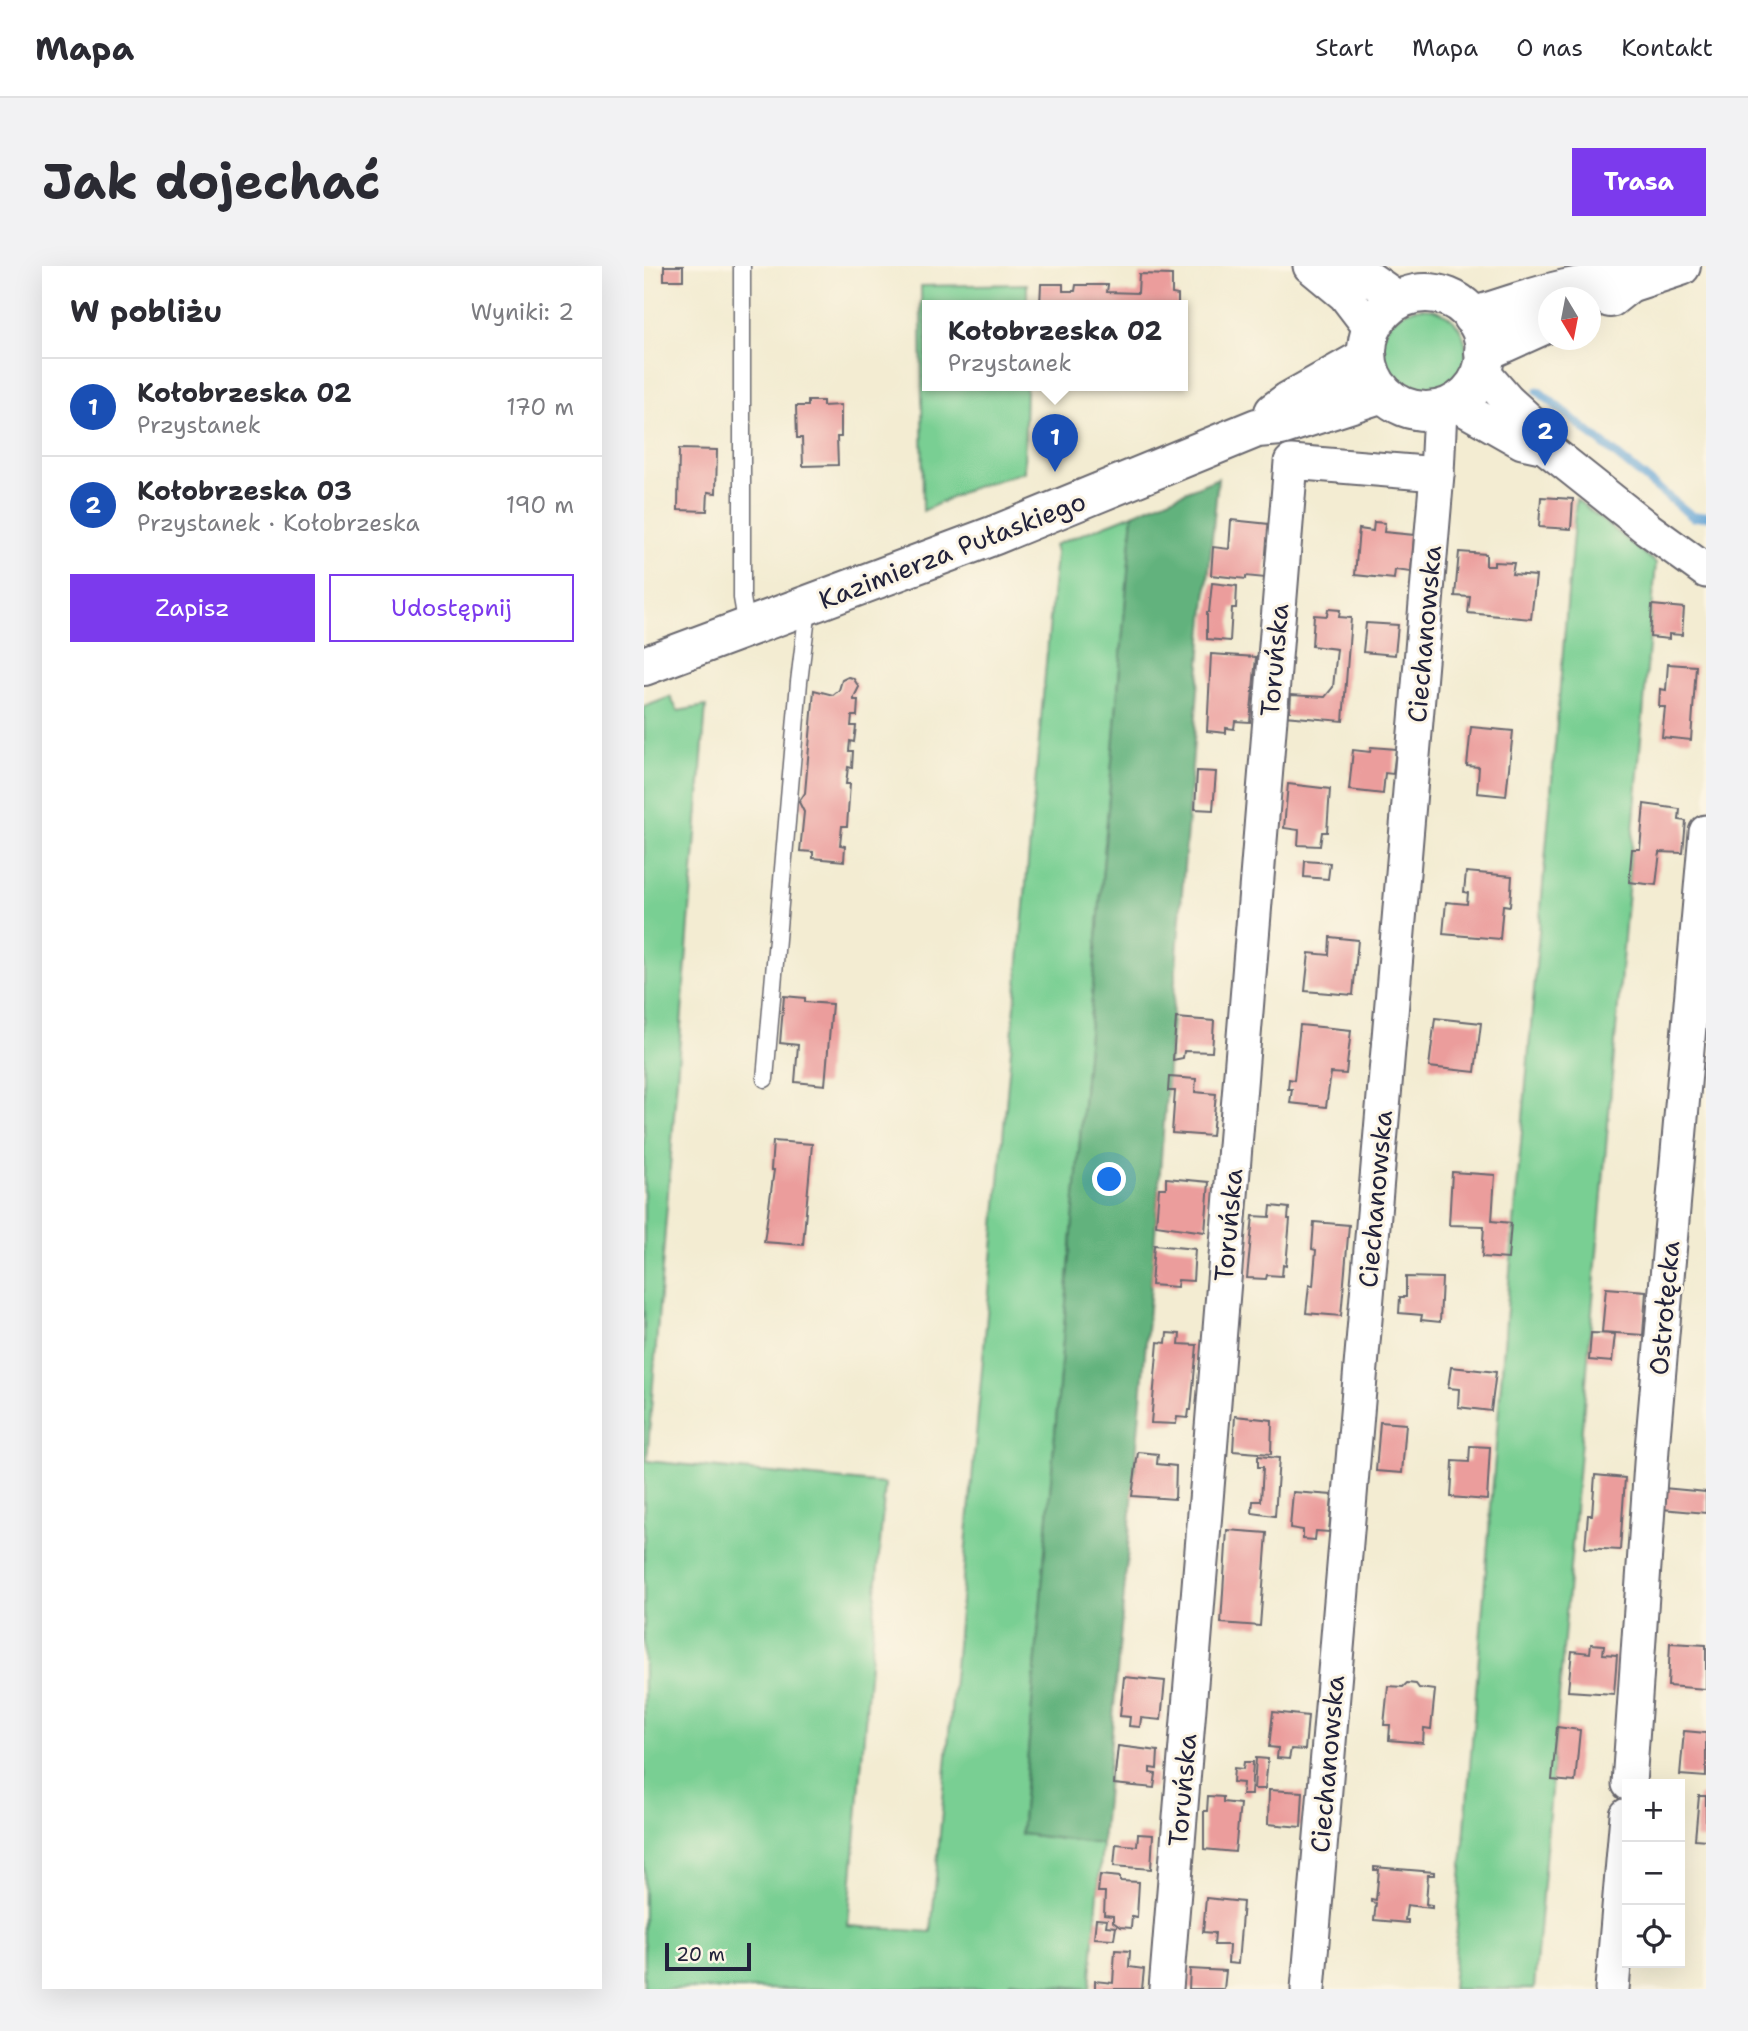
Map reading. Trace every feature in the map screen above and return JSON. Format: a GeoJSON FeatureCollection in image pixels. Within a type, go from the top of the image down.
{"type":"FeatureCollection","features":[{"type":"Feature","properties":{"kind":"main road"},"geometry":{"type":"LineString","coordinates":[[1601,303],[1629,283],[1681,266]]}},
{"type":"Feature","properties":{"kind":"main road"},"geometry":{"type":"LineString","coordinates":[[1480,347],[1456,301],[1427,293],[1399,299],[1384,310],[1369,343],[1374,381],[1395,403],[1409,409],[1425,411],[1447,406],[1467,394],[1480,347],[1568,287],[1603,282],[1629,283]]}},
{"type":"Feature","properties":{"kind":"main road"},"geometry":{"type":"LineString","coordinates":[[1480,347],[1538,327]]}},
{"type":"Feature","properties":{"kind":"main road","name":"Kazimierza Pułaskiego"},"geometry":{"type":"LineString","coordinates":[[1257,428],[1289,401],[1369,343]]}},
{"type":"Feature","properties":{"kind":"main road","name":"Kazimierza Pułaskiego"},"geometry":{"type":"LineString","coordinates":[[644,666],[1007,530],[1257,428],[1281,426],[1383,393]]}},
{"type":"Feature","properties":{"kind":"street"},"geometry":{"type":"LineString","coordinates":[[1310,266],[1345,295],[1369,343]]}},
{"type":"Feature","properties":{"kind":"street"},"geometry":{"type":"LineString","coordinates":[[1352,266],[1399,299]]}},
{"type":"Feature","properties":{"kind":"street"},"geometry":{"type":"LineString","coordinates":[[1480,347],[1508,401],[1531,422],[1545,447],[1648,529],[1706,571]]}},
{"type":"Feature","properties":{"kind":"street"},"geometry":{"type":"LineString","coordinates":[[1447,406],[1522,442],[1545,447]]}},
{"type":"Feature","properties":{"kind":"street","name":"Ciechanowska"},"geometry":{"type":"LineString","coordinates":[[1308,1989],[1437,474],[1447,406]]}},
{"type":"Feature","properties":{"kind":"street","name":"Toruńska"},"geometry":{"type":"LineString","coordinates":[[1166,1989],[1291,462],[1437,474]]}},
{"type":"Feature","properties":{"kind":"street","name":"Ostrołęcka"},"geometry":{"type":"LineString","coordinates":[[1629,1779],[1653,1436],[1706,832]]}},
{"type":"Feature","properties":{"kind":"street"},"geometry":{"type":"LineString","coordinates":[[1612,1989],[1625,1842]]}},
{"type":"Feature","properties":{"kind":"lane"},"geometry":{"type":"LineString","coordinates":[[742,266],[742,598],[748,629]]}},
{"type":"Feature","properties":{"kind":"lane"},"geometry":{"type":"LineString","coordinates":[[765,1079],[808,605]]}},
{"type":"Feature","properties":{"kind":"green space"},"geometry":{"type":"Polygon","coordinates":[[[1027,284],[1027,300],[922,300],[922,391],[1026,391],[1024,472],[972,488],[923,511],[921,286],[1027,284]]]}},
{"type":"Feature","properties":{"kind":"green space"},"geometry":{"type":"Polygon","coordinates":[[[1423,308],[1439,312],[1453,321],[1462,335],[1466,351],[1462,367],[1453,381],[1439,390],[1423,394],[1407,390],[1393,381],[1384,367],[1380,351],[1384,335],[1393,321],[1407,312],[1423,308]]]}},
{"type":"Feature","properties":{"kind":"green space"},"geometry":{"type":"Polygon","coordinates":[[[1218,478],[1202,639],[1151,1285],[1102,1844],[1021,1834],[1133,514],[1218,478]]]}},
{"type":"Feature","properties":{"kind":"green space"},"geometry":{"type":"Polygon","coordinates":[[[1576,499],[1656,563],[1534,1989],[1452,1989],[1511,1259],[1576,499]]]}},
{"type":"Feature","properties":{"kind":"green space"},"geometry":{"type":"Polygon","coordinates":[[[1133,514],[1021,1834],[1102,1844],[1090,1989],[1010,1981],[1009,1989],[644,1989],[644,707],[670,697],[678,711],[706,706],[647,1461],[885,1484],[848,1926],[931,1932],[1056,553],[1054,545],[1133,514]]]}},
{"type":"Feature","properties":{"kind":"green space"},"geometry":{"type":"Polygon","coordinates":[[[1010,1981],[1090,1989],[1009,1989],[1010,1981]]]}},
{"type":"Feature","properties":{"kind":"building"},"geometry":{"type":"Polygon","coordinates":[[[664,266],[683,266],[683,280],[664,280],[664,266]]]}},
{"type":"Feature","properties":{"kind":"building"},"geometry":{"type":"Polygon","coordinates":[[[1139,274],[1172,275],[1172,294],[1178,295],[1178,300],[1040,300],[1041,284],[1063,284],[1063,291],[1075,291],[1076,285],[1108,285],[1107,292],[1138,293],[1139,274]]]}},
{"type":"Feature","properties":{"kind":"building"},"geometry":{"type":"Polygon","coordinates":[[[808,401],[823,401],[823,406],[841,405],[841,437],[837,437],[838,465],[803,466],[802,438],[797,438],[796,406],[808,406],[808,401]]]}},
{"type":"Feature","properties":{"kind":"building"},"geometry":{"type":"Polygon","coordinates":[[[679,449],[717,450],[716,493],[708,492],[707,511],[678,510],[679,449]]]}},
{"type":"Feature","properties":{"kind":"building"},"geometry":{"type":"Polygon","coordinates":[[[1541,497],[1573,499],[1571,529],[1539,527],[1541,497]]]}},
{"type":"Feature","properties":{"kind":"building"},"geometry":{"type":"Polygon","coordinates":[[[1231,520],[1269,524],[1265,578],[1211,575],[1213,547],[1229,549],[1231,520]]]}},
{"type":"Feature","properties":{"kind":"building"},"geometry":{"type":"Polygon","coordinates":[[[1374,522],[1385,523],[1384,532],[1414,535],[1411,572],[1395,570],[1394,579],[1355,575],[1359,529],[1373,531],[1374,522]]]}},
{"type":"Feature","properties":{"kind":"building"},"geometry":{"type":"Polygon","coordinates":[[[1459,552],[1486,554],[1486,566],[1494,566],[1494,562],[1514,563],[1512,574],[1536,576],[1531,619],[1468,613],[1470,597],[1455,596],[1459,552]]]}},
{"type":"Feature","properties":{"kind":"building"},"geometry":{"type":"Polygon","coordinates":[[[1212,583],[1237,586],[1236,608],[1232,608],[1230,641],[1207,639],[1207,612],[1212,583]]]}},
{"type":"Feature","properties":{"kind":"building"},"geometry":{"type":"Polygon","coordinates":[[[1652,605],[1684,608],[1682,635],[1669,634],[1669,639],[1650,637],[1652,605]]]}},
{"type":"Feature","properties":{"kind":"building"},"geometry":{"type":"Polygon","coordinates":[[[1328,609],[1340,610],[1339,617],[1351,618],[1343,721],[1284,716],[1285,711],[1290,711],[1291,695],[1325,697],[1333,687],[1337,649],[1312,646],[1314,615],[1327,616],[1328,609]]]}},
{"type":"Feature","properties":{"kind":"building"},"geometry":{"type":"Polygon","coordinates":[[[1366,623],[1398,625],[1395,655],[1363,652],[1366,623]]]}},
{"type":"Feature","properties":{"kind":"building"},"geometry":{"type":"Polygon","coordinates":[[[1211,654],[1256,657],[1250,722],[1235,721],[1234,729],[1226,728],[1226,733],[1207,731],[1211,654]]]}},
{"type":"Feature","properties":{"kind":"building"},"geometry":{"type":"Polygon","coordinates":[[[1668,664],[1696,666],[1691,740],[1662,737],[1665,707],[1659,707],[1660,689],[1666,690],[1668,664]]]}},
{"type":"Feature","properties":{"kind":"building"},"geometry":{"type":"Polygon","coordinates":[[[853,678],[859,687],[854,697],[854,700],[858,700],[857,716],[852,716],[851,726],[856,726],[854,742],[850,741],[849,751],[853,751],[852,768],[848,767],[846,784],[850,784],[847,826],[842,826],[840,845],[845,846],[844,861],[813,858],[813,852],[800,851],[804,812],[799,802],[805,793],[814,690],[833,695],[839,690],[842,680],[853,678]]]}},
{"type":"Feature","properties":{"kind":"building"},"geometry":{"type":"Polygon","coordinates":[[[1471,727],[1513,731],[1506,796],[1477,793],[1479,767],[1467,766],[1471,727]]]}},
{"type":"Feature","properties":{"kind":"building"},"geometry":{"type":"Polygon","coordinates":[[[1371,747],[1396,749],[1393,774],[1385,773],[1383,794],[1349,790],[1353,750],[1370,752],[1371,747]]]}},
{"type":"Feature","properties":{"kind":"building"},"geometry":{"type":"Polygon","coordinates":[[[1197,771],[1216,772],[1213,810],[1195,809],[1197,771]]]}},
{"type":"Feature","properties":{"kind":"building"},"geometry":{"type":"Polygon","coordinates":[[[1288,784],[1330,789],[1327,832],[1322,832],[1320,846],[1298,845],[1299,830],[1284,828],[1288,784]]]}},
{"type":"Feature","properties":{"kind":"building"},"geometry":{"type":"Polygon","coordinates":[[[1644,804],[1680,809],[1679,820],[1686,821],[1683,853],[1660,852],[1656,885],[1629,882],[1632,849],[1640,849],[1644,804]]]}},
{"type":"Feature","properties":{"kind":"building"},"geometry":{"type":"Polygon","coordinates":[[[1305,861],[1330,863],[1328,879],[1304,877],[1305,861]]]}},
{"type":"Feature","properties":{"kind":"building"},"geometry":{"type":"Polygon","coordinates":[[[1466,872],[1512,876],[1510,906],[1503,905],[1500,939],[1443,934],[1446,902],[1467,904],[1468,893],[1464,892],[1466,872]]]}},
{"type":"Feature","properties":{"kind":"building"},"geometry":{"type":"Polygon","coordinates":[[[1330,937],[1358,940],[1353,995],[1305,991],[1309,953],[1329,955],[1330,937]]]}},
{"type":"Feature","properties":{"kind":"building"},"geometry":{"type":"Polygon","coordinates":[[[784,996],[805,998],[805,1002],[832,1004],[825,1085],[795,1082],[798,1045],[780,1043],[784,996]]]}},
{"type":"Feature","properties":{"kind":"building"},"geometry":{"type":"Polygon","coordinates":[[[1176,1018],[1214,1021],[1212,1052],[1184,1051],[1183,1058],[1173,1060],[1176,1018]]]}},
{"type":"Feature","properties":{"kind":"building"},"geometry":{"type":"Polygon","coordinates":[[[1435,1018],[1481,1023],[1475,1072],[1429,1067],[1435,1018]]]}},
{"type":"Feature","properties":{"kind":"building"},"geometry":{"type":"Polygon","coordinates":[[[1300,1025],[1351,1030],[1346,1074],[1331,1073],[1326,1107],[1290,1103],[1292,1089],[1288,1089],[1289,1079],[1294,1080],[1300,1025]]]}},
{"type":"Feature","properties":{"kind":"building"},"geometry":{"type":"Polygon","coordinates":[[[1169,1077],[1196,1079],[1195,1092],[1216,1094],[1212,1136],[1172,1133],[1175,1091],[1168,1091],[1169,1077]]]}},
{"type":"Feature","properties":{"kind":"building"},"geometry":{"type":"Polygon","coordinates":[[[773,1141],[812,1144],[803,1245],[764,1242],[774,1170],[771,1170],[773,1141]]]}},
{"type":"Feature","properties":{"kind":"building"},"geometry":{"type":"Polygon","coordinates":[[[1452,1172],[1495,1175],[1492,1221],[1511,1223],[1508,1259],[1482,1257],[1484,1226],[1449,1225],[1452,1172]]]}},
{"type":"Feature","properties":{"kind":"building"},"geometry":{"type":"Polygon","coordinates":[[[1166,1178],[1209,1182],[1205,1232],[1156,1225],[1159,1188],[1166,1188],[1166,1178]]]}},
{"type":"Feature","properties":{"kind":"building"},"geometry":{"type":"Polygon","coordinates":[[[1271,1206],[1289,1208],[1286,1266],[1283,1265],[1282,1276],[1247,1278],[1253,1216],[1270,1217],[1271,1206]]]}},
{"type":"Feature","properties":{"kind":"building"},"geometry":{"type":"Polygon","coordinates":[[[1314,1222],[1349,1225],[1341,1316],[1306,1313],[1309,1285],[1313,1286],[1316,1250],[1312,1249],[1314,1222]]]}},
{"type":"Feature","properties":{"kind":"building"},"geometry":{"type":"Polygon","coordinates":[[[1154,1245],[1195,1249],[1193,1281],[1178,1280],[1177,1287],[1151,1285],[1154,1245]]]}},
{"type":"Feature","properties":{"kind":"building"},"geometry":{"type":"Polygon","coordinates":[[[1406,1277],[1442,1278],[1440,1322],[1421,1320],[1422,1315],[1399,1313],[1400,1297],[1406,1297],[1406,1277]]]}},
{"type":"Feature","properties":{"kind":"building"},"geometry":{"type":"Polygon","coordinates":[[[1606,1288],[1646,1291],[1643,1335],[1602,1332],[1606,1288]]]}},
{"type":"Feature","properties":{"kind":"building"},"geometry":{"type":"Polygon","coordinates":[[[1167,1333],[1180,1334],[1179,1344],[1197,1345],[1191,1410],[1188,1418],[1177,1417],[1176,1424],[1151,1423],[1158,1342],[1166,1343],[1167,1333]]]}},
{"type":"Feature","properties":{"kind":"building"},"geometry":{"type":"Polygon","coordinates":[[[1591,1333],[1615,1334],[1612,1362],[1589,1360],[1591,1333]]]}},
{"type":"Feature","properties":{"kind":"building"},"geometry":{"type":"Polygon","coordinates":[[[1451,1367],[1496,1372],[1491,1411],[1458,1407],[1459,1389],[1448,1388],[1451,1367]]]}},
{"type":"Feature","properties":{"kind":"building"},"geometry":{"type":"Polygon","coordinates":[[[1235,1416],[1272,1420],[1271,1454],[1233,1451],[1235,1416]]]}},
{"type":"Feature","properties":{"kind":"building"},"geometry":{"type":"Polygon","coordinates":[[[1380,1422],[1406,1424],[1402,1473],[1376,1471],[1380,1422]]]}},
{"type":"Feature","properties":{"kind":"building"},"geometry":{"type":"Polygon","coordinates":[[[1470,1446],[1490,1447],[1487,1500],[1451,1497],[1453,1461],[1469,1462],[1470,1446]]]}},
{"type":"Feature","properties":{"kind":"building"},"geometry":{"type":"Polygon","coordinates":[[[1138,1452],[1158,1454],[1157,1464],[1176,1466],[1175,1499],[1132,1496],[1138,1452]]]}},
{"type":"Feature","properties":{"kind":"building"},"geometry":{"type":"Polygon","coordinates":[[[1258,1456],[1279,1458],[1275,1516],[1252,1513],[1253,1501],[1261,1501],[1263,1467],[1258,1467],[1258,1456]]]}},
{"type":"Feature","properties":{"kind":"building"},"geometry":{"type":"Polygon","coordinates":[[[1595,1475],[1625,1478],[1620,1550],[1585,1548],[1588,1515],[1592,1515],[1595,1475]]]}},
{"type":"Feature","properties":{"kind":"building"},"geometry":{"type":"Polygon","coordinates":[[[1663,1488],[1706,1492],[1706,1513],[1662,1509],[1663,1488]]]}},
{"type":"Feature","properties":{"kind":"building"},"geometry":{"type":"Polygon","coordinates":[[[1293,1492],[1332,1495],[1329,1532],[1316,1531],[1315,1540],[1303,1539],[1303,1530],[1290,1528],[1293,1492]]]}},
{"type":"Feature","properties":{"kind":"building"},"geometry":{"type":"Polygon","coordinates":[[[1227,1530],[1267,1533],[1260,1626],[1221,1623],[1227,1530]]]}},
{"type":"Feature","properties":{"kind":"building"},"geometry":{"type":"Polygon","coordinates":[[[1670,1643],[1706,1645],[1706,1689],[1668,1686],[1670,1643]]]}},
{"type":"Feature","properties":{"kind":"building"},"geometry":{"type":"Polygon","coordinates":[[[1591,1644],[1604,1645],[1603,1654],[1617,1655],[1614,1694],[1568,1691],[1572,1651],[1590,1653],[1591,1644]]]}},
{"type":"Feature","properties":{"kind":"building"},"geometry":{"type":"Polygon","coordinates":[[[1124,1677],[1165,1681],[1161,1720],[1141,1718],[1140,1727],[1129,1726],[1130,1717],[1120,1716],[1124,1677]]]}},
{"type":"Feature","properties":{"kind":"building"},"geometry":{"type":"Polygon","coordinates":[[[1407,1683],[1435,1690],[1431,1729],[1424,1728],[1423,1743],[1389,1740],[1390,1725],[1384,1725],[1388,1686],[1403,1687],[1407,1683]]]}},
{"type":"Feature","properties":{"kind":"building"},"geometry":{"type":"Polygon","coordinates":[[[1273,1712],[1308,1716],[1305,1750],[1291,1749],[1289,1759],[1277,1758],[1278,1748],[1269,1747],[1273,1712]]]}},
{"type":"Feature","properties":{"kind":"building"},"geometry":{"type":"Polygon","coordinates":[[[1557,1727],[1580,1730],[1575,1782],[1552,1780],[1557,1727]]]}},
{"type":"Feature","properties":{"kind":"building"},"geometry":{"type":"Polygon","coordinates":[[[1684,1731],[1706,1733],[1706,1777],[1680,1775],[1684,1731]]]}},
{"type":"Feature","properties":{"kind":"building"},"geometry":{"type":"Polygon","coordinates":[[[1118,1746],[1158,1751],[1157,1769],[1150,1768],[1150,1773],[1156,1774],[1154,1788],[1114,1784],[1118,1746]]]}},
{"type":"Feature","properties":{"kind":"building"},"geometry":{"type":"Polygon","coordinates":[[[1256,1758],[1268,1759],[1265,1789],[1254,1789],[1256,1758]]]}},
{"type":"Feature","properties":{"kind":"building"},"geometry":{"type":"Polygon","coordinates":[[[1244,1762],[1253,1762],[1251,1795],[1242,1795],[1243,1783],[1233,1782],[1234,1768],[1243,1769],[1244,1762]]]}},
{"type":"Feature","properties":{"kind":"building"},"geometry":{"type":"Polygon","coordinates":[[[1269,1790],[1303,1792],[1301,1827],[1268,1824],[1269,1790]]]}},
{"type":"Feature","properties":{"kind":"building"},"geometry":{"type":"Polygon","coordinates":[[[1208,1796],[1223,1797],[1223,1802],[1240,1804],[1235,1852],[1204,1849],[1204,1811],[1207,1811],[1208,1796]]]}},
{"type":"Feature","properties":{"kind":"building"},"geometry":{"type":"Polygon","coordinates":[[[1699,1796],[1706,1796],[1706,1840],[1695,1839],[1699,1796]]]}},
{"type":"Feature","properties":{"kind":"building"},"geometry":{"type":"Polygon","coordinates":[[[1138,1834],[1153,1835],[1151,1869],[1114,1866],[1116,1844],[1137,1846],[1138,1834]]]}},
{"type":"Feature","properties":{"kind":"building"},"geometry":{"type":"Polygon","coordinates":[[[1374,1867],[1434,1872],[1434,1875],[1428,1875],[1426,1904],[1432,1905],[1432,1908],[1407,1905],[1405,1920],[1408,1920],[1408,1923],[1374,1920],[1376,1903],[1371,1902],[1371,1899],[1376,1900],[1379,1870],[1374,1870],[1374,1867]]]}},
{"type":"Feature","properties":{"kind":"building"},"geometry":{"type":"Polygon","coordinates":[[[1100,1875],[1120,1877],[1120,1881],[1139,1882],[1137,1917],[1132,1916],[1131,1928],[1120,1927],[1113,1922],[1113,1916],[1104,1915],[1105,1892],[1098,1892],[1100,1875]]]}},
{"type":"Feature","properties":{"kind":"building"},"geometry":{"type":"Polygon","coordinates":[[[1206,1898],[1243,1902],[1238,1964],[1228,1963],[1229,1945],[1214,1945],[1215,1933],[1203,1932],[1206,1898]]]}},
{"type":"Feature","properties":{"kind":"building"},"geometry":{"type":"Polygon","coordinates":[[[1096,1919],[1107,1920],[1106,1926],[1116,1927],[1114,1939],[1094,1938],[1096,1919]]]}},
{"type":"Feature","properties":{"kind":"building"},"geometry":{"type":"Polygon","coordinates":[[[1115,1950],[1130,1951],[1129,1967],[1144,1969],[1142,1989],[1095,1989],[1095,1981],[1113,1983],[1115,1950]]]}},
{"type":"Feature","properties":{"kind":"building"},"geometry":{"type":"Polygon","coordinates":[[[1190,1969],[1226,1971],[1224,1989],[1189,1989],[1190,1969]]]}},
{"type":"Feature","properties":{"kind":"waterway"},"geometry":{"type":"LineString","coordinates":[[1538,391],[1693,517],[1706,516]]}},
{"type":"Feature","properties":{"kind":"place","name":"Kołobrzeska 03"},"geometry":{"type":"Point","coordinates":[1545,466]}},
{"type":"Feature","properties":{"kind":"place","name":"Kołobrzeska 02"},"geometry":{"type":"Point","coordinates":[1055,472]}}]}
